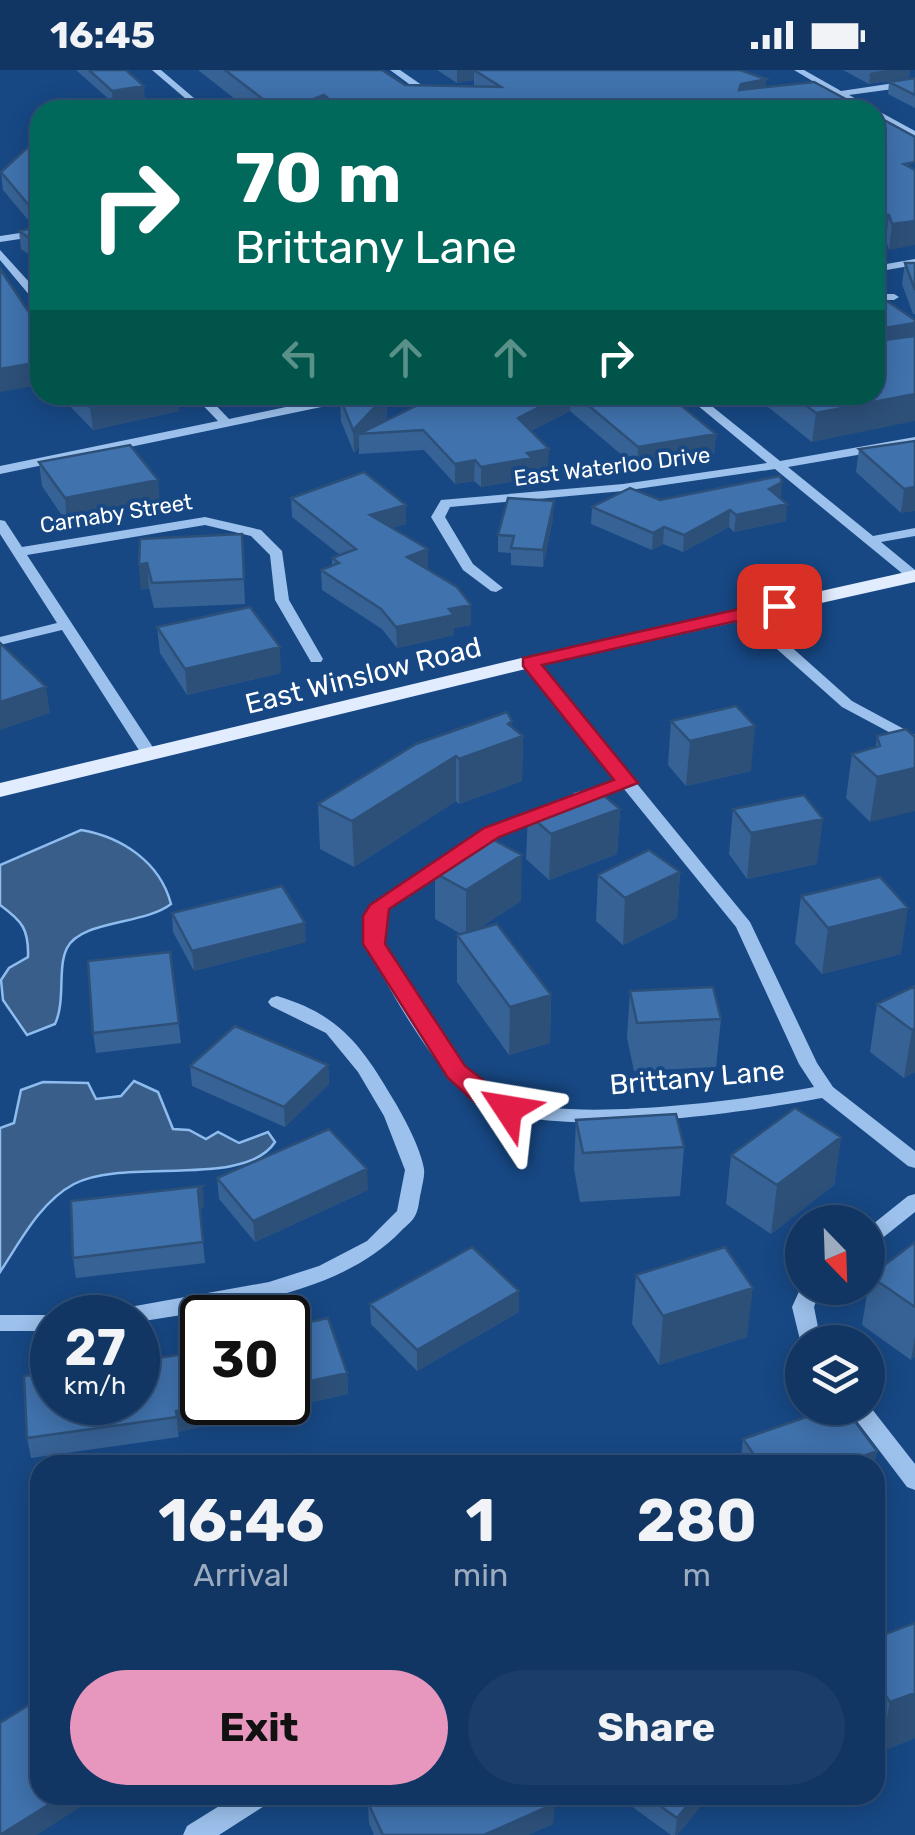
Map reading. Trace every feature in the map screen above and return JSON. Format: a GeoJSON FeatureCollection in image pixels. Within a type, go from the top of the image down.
{"type":"FeatureCollection","features":[{"type":"Feature","properties":{"kind":"main road","name":"East Winslow Road"},"geometry":{"type":"LineString","coordinates":[[0,790],[530,662],[915,576]]}},
{"type":"Feature","properties":{"kind":"street"},"geometry":{"type":"LineString","coordinates":[[156,70],[192,100]]}},
{"type":"Feature","properties":{"kind":"street"},"geometry":{"type":"LineString","coordinates":[[394,70],[427,92],[446,90]]}},
{"type":"Feature","properties":{"kind":"street"},"geometry":{"type":"LineString","coordinates":[[798,70],[853,100]]}},
{"type":"Feature","properties":{"kind":"street"},"geometry":{"type":"LineString","coordinates":[[797,100],[915,83]]}},
{"type":"Feature","properties":{"kind":"street"},"geometry":{"type":"LineString","coordinates":[[885,118],[915,134]]}},
{"type":"Feature","properties":{"kind":"street"},"geometry":{"type":"LineString","coordinates":[[0,239],[30,234]]}},
{"type":"Feature","properties":{"kind":"street"},"geometry":{"type":"LineString","coordinates":[[0,253],[30,289]]}},
{"type":"Feature","properties":{"kind":"street"},"geometry":{"type":"LineString","coordinates":[[885,267],[915,262]]}},
{"type":"Feature","properties":{"kind":"street"},"geometry":{"type":"LineString","coordinates":[[885,297],[894,297]]}},
{"type":"Feature","properties":{"kind":"street"},"geometry":{"type":"LineString","coordinates":[[210,405],[225,421]]}},
{"type":"Feature","properties":{"kind":"street"},"geometry":{"type":"LineString","coordinates":[[0,470],[308,405]]}},
{"type":"Feature","properties":{"kind":"street"},"geometry":{"type":"LineString","coordinates":[[704,405],[915,576]]}},
{"type":"Feature","properties":{"kind":"street","name":"East Waterloo Drive"},"geometry":{"type":"LineString","coordinates":[[496,588],[468,567],[438,517],[446,503],[531,498],[783,466],[915,441]]}},
{"type":"Feature","properties":{"kind":"street","name":"Carnaby Street"},"geometry":{"type":"LineString","coordinates":[[18,552],[205,521],[256,534],[277,554],[282,600],[316,659]]}},
{"type":"Feature","properties":{"kind":"street"},"geometry":{"type":"LineString","coordinates":[[0,524],[150,755]]}},
{"type":"Feature","properties":{"kind":"street"},"geometry":{"type":"LineString","coordinates":[[872,540],[915,532]]}},
{"type":"Feature","properties":{"kind":"street"},"geometry":{"type":"LineString","coordinates":[[744,613],[847,704],[915,741]]}},
{"type":"Feature","properties":{"kind":"street"},"geometry":{"type":"LineString","coordinates":[[0,641],[65,625]]}},
{"type":"Feature","properties":{"kind":"street"},"geometry":{"type":"LineString","coordinates":[[530,662],[744,926],[808,1064],[826,1091],[915,1161]]}},
{"type":"Feature","properties":{"kind":"street","name":"Brittany Lane"},"geometry":{"type":"LineString","coordinates":[[627,783],[579,797],[491,833],[381,905],[372,928],[382,959],[456,1072],[486,1098],[508,1109],[556,1115],[743,1107],[826,1091]]}},
{"type":"Feature","properties":{"kind":"street"},"geometry":{"type":"LineString","coordinates":[[160,1309],[304,1283],[363,1256],[400,1219],[414,1184],[412,1150],[403,1130],[350,1046],[330,1027],[277,1002]]}},
{"type":"Feature","properties":{"kind":"street"},"geometry":{"type":"LineString","coordinates":[[885,1225],[915,1201]]}},
{"type":"Feature","properties":{"kind":"street"},"geometry":{"type":"LineString","coordinates":[[0,1323],[30,1324]]}},
{"type":"Feature","properties":{"kind":"street"},"geometry":{"type":"LineString","coordinates":[[871,1425],[915,1481]]}},
{"type":"Feature","properties":{"kind":"street"},"geometry":{"type":"LineString","coordinates":[[196,1835],[244,1805]]}},
{"type":"Feature","properties":{"kind":"water"},"geometry":{"type":"Polygon","coordinates":[[[81,830],[125,845],[137,854],[158,876],[171,904],[74,939],[64,956],[55,1024],[27,1035],[3,1000],[1,980],[9,968],[28,957],[28,947],[23,926],[0,905],[0,865],[81,830]]]}},
{"type":"Feature","properties":{"kind":"water"},"geometry":{"type":"Polygon","coordinates":[[[134,1081],[158,1092],[173,1129],[189,1130],[206,1139],[218,1132],[239,1143],[268,1132],[275,1142],[260,1156],[238,1165],[96,1176],[74,1184],[41,1212],[0,1272],[0,1128],[14,1123],[21,1090],[43,1082],[88,1083],[96,1099],[121,1096],[134,1081]]]}},
{"type":"Feature","properties":{"kind":"building"},"geometry":{"type":"Polygon","coordinates":[[[89,70],[126,70],[144,86],[112,91],[89,70]]]}},
{"type":"Feature","properties":{"kind":"building"},"geometry":{"type":"Polygon","coordinates":[[[225,70],[382,70],[405,85],[501,87],[474,70],[740,70],[766,79],[741,84],[739,90],[814,82],[847,100],[330,100],[324,95],[311,100],[264,100],[225,70]]]}},
{"type":"Feature","properties":{"kind":"building"},"geometry":{"type":"Polygon","coordinates":[[[915,78],[915,95],[889,82],[915,78]]]}},
{"type":"Feature","properties":{"kind":"building"},"geometry":{"type":"Polygon","coordinates":[[[885,120],[915,137],[915,162],[904,164],[915,170],[915,221],[892,224],[889,215],[885,216],[885,120]]]}},
{"type":"Feature","properties":{"kind":"building"},"geometry":{"type":"Polygon","coordinates":[[[30,145],[30,207],[1,172],[30,145]]]}},
{"type":"Feature","properties":{"kind":"building"},"geometry":{"type":"Polygon","coordinates":[[[905,263],[915,263],[915,290],[905,263]]]}},
{"type":"Feature","properties":{"kind":"building"},"geometry":{"type":"Polygon","coordinates":[[[0,269],[30,314],[30,364],[0,369],[0,269]]]}},
{"type":"Feature","properties":{"kind":"building"},"geometry":{"type":"Polygon","coordinates":[[[885,300],[915,320],[885,328],[885,300]]]}},
{"type":"Feature","properties":{"kind":"building"},"geometry":{"type":"Polygon","coordinates":[[[915,336],[915,394],[885,400],[885,340],[915,336]]]}},
{"type":"Feature","properties":{"kind":"building"},"geometry":{"type":"Polygon","coordinates":[[[343,405],[377,405],[353,430],[343,405]]]}},
{"type":"Feature","properties":{"kind":"building"},"geometry":{"type":"Polygon","coordinates":[[[418,405],[543,405],[518,418],[549,449],[527,453],[532,458],[481,467],[475,460],[455,464],[423,430],[359,434],[418,405]]]}},
{"type":"Feature","properties":{"kind":"building"},"geometry":{"type":"Polygon","coordinates":[[[588,405],[680,405],[716,434],[638,447],[588,405]]]}},
{"type":"Feature","properties":{"kind":"building"},"geometry":{"type":"Polygon","coordinates":[[[805,405],[858,405],[816,413],[805,405]]]}},
{"type":"Feature","properties":{"kind":"building"},"geometry":{"type":"Polygon","coordinates":[[[915,441],[915,487],[904,489],[859,449],[915,441]]]}},
{"type":"Feature","properties":{"kind":"building"},"geometry":{"type":"Polygon","coordinates":[[[130,445],[158,480],[65,498],[39,462],[130,445]]]}},
{"type":"Feature","properties":{"kind":"building"},"geometry":{"type":"Polygon","coordinates":[[[364,472],[406,505],[370,515],[428,549],[407,557],[457,587],[471,605],[449,609],[454,615],[396,627],[381,609],[321,570],[339,563],[332,558],[356,549],[291,498],[364,472]]]}},
{"type":"Feature","properties":{"kind":"building"},"geometry":{"type":"Polygon","coordinates":[[[780,476],[782,482],[769,489],[787,504],[736,515],[730,510],[684,535],[664,527],[653,533],[592,507],[630,488],[660,500],[780,476]]]}},
{"type":"Feature","properties":{"kind":"building"},"geometry":{"type":"Polygon","coordinates":[[[508,498],[554,501],[543,550],[511,548],[514,536],[498,535],[508,498]]]}},
{"type":"Feature","properties":{"kind":"building"},"geometry":{"type":"Polygon","coordinates":[[[242,534],[244,579],[152,583],[147,563],[139,565],[140,539],[242,534]]]}},
{"type":"Feature","properties":{"kind":"building"},"geometry":{"type":"Polygon","coordinates":[[[250,607],[280,647],[185,669],[157,627],[250,607]]]}},
{"type":"Feature","properties":{"kind":"building"},"geometry":{"type":"Polygon","coordinates":[[[0,643],[46,687],[0,702],[0,643]]]}},
{"type":"Feature","properties":{"kind":"building"},"geometry":{"type":"Polygon","coordinates":[[[736,706],[755,726],[690,741],[671,721],[736,706]]]}},
{"type":"Feature","properties":{"kind":"building"},"geometry":{"type":"Polygon","coordinates":[[[507,712],[512,721],[508,724],[523,736],[459,759],[456,756],[352,821],[318,804],[416,744],[507,712]]]}},
{"type":"Feature","properties":{"kind":"building"},"geometry":{"type":"Polygon","coordinates":[[[906,729],[915,737],[915,768],[877,777],[852,754],[880,746],[877,736],[906,729]]]}},
{"type":"Feature","properties":{"kind":"building"},"geometry":{"type":"Polygon","coordinates":[[[596,789],[620,809],[551,834],[528,814],[596,789]]]}},
{"type":"Feature","properties":{"kind":"building"},"geometry":{"type":"Polygon","coordinates":[[[804,795],[823,819],[751,833],[733,809],[804,795]]]}},
{"type":"Feature","properties":{"kind":"building"},"geometry":{"type":"Polygon","coordinates":[[[490,838],[522,855],[466,890],[435,873],[490,838]]]}},
{"type":"Feature","properties":{"kind":"building"},"geometry":{"type":"Polygon","coordinates":[[[649,850],[680,872],[625,898],[598,875],[649,850]]]}},
{"type":"Feature","properties":{"kind":"building"},"geometry":{"type":"Polygon","coordinates":[[[880,877],[908,908],[828,928],[801,896],[880,877]]]}},
{"type":"Feature","properties":{"kind":"building"},"geometry":{"type":"Polygon","coordinates":[[[282,886],[305,923],[192,951],[172,913],[282,886]]]}},
{"type":"Feature","properties":{"kind":"building"},"geometry":{"type":"Polygon","coordinates":[[[497,924],[551,995],[510,1007],[457,935],[497,924]]]}},
{"type":"Feature","properties":{"kind":"building"},"geometry":{"type":"Polygon","coordinates":[[[170,952],[179,1023],[93,1033],[88,961],[170,952]]]}},
{"type":"Feature","properties":{"kind":"building"},"geometry":{"type":"Polygon","coordinates":[[[915,986],[915,1028],[912,1030],[877,1004],[915,986]]]}},
{"type":"Feature","properties":{"kind":"building"},"geometry":{"type":"Polygon","coordinates":[[[713,987],[721,1019],[637,1023],[630,991],[713,987]]]}},
{"type":"Feature","properties":{"kind":"building"},"geometry":{"type":"Polygon","coordinates":[[[235,1026],[328,1065],[284,1107],[190,1066],[235,1026]]]}},
{"type":"Feature","properties":{"kind":"building"},"geometry":{"type":"Polygon","coordinates":[[[795,1108],[841,1137],[777,1185],[731,1155],[795,1108]]]}},
{"type":"Feature","properties":{"kind":"building"},"geometry":{"type":"Polygon","coordinates":[[[676,1114],[684,1147],[583,1153],[576,1120],[676,1114]]]}},
{"type":"Feature","properties":{"kind":"building"},"geometry":{"type":"Polygon","coordinates":[[[329,1129],[367,1169],[253,1221],[217,1178],[329,1129]]]}},
{"type":"Feature","properties":{"kind":"building"},"geometry":{"type":"Polygon","coordinates":[[[203,1186],[198,1190],[203,1242],[73,1258],[71,1201],[203,1186]]]}},
{"type":"Feature","properties":{"kind":"building"},"geometry":{"type":"Polygon","coordinates":[[[915,1242],[915,1307],[885,1286],[885,1265],[915,1242]]]}},
{"type":"Feature","properties":{"kind":"building"},"geometry":{"type":"Polygon","coordinates":[[[472,1247],[519,1291],[417,1350],[370,1304],[472,1247]]]}},
{"type":"Feature","properties":{"kind":"building"},"geometry":{"type":"Polygon","coordinates":[[[725,1247],[753,1288],[663,1316],[636,1275],[725,1247]]]}},
{"type":"Feature","properties":{"kind":"building"},"geometry":{"type":"Polygon","coordinates":[[[328,1318],[347,1373],[310,1381],[310,1322],[328,1318]]]}},
{"type":"Feature","properties":{"kind":"building"},"geometry":{"type":"Polygon","coordinates":[[[180,1355],[177,1417],[160,1419],[160,1358],[180,1355]]]}},
{"type":"Feature","properties":{"kind":"building"},"geometry":{"type":"Polygon","coordinates":[[[30,1375],[30,1425],[120,1425],[27,1438],[24,1376],[30,1375]]]}},
{"type":"Feature","properties":{"kind":"building"},"geometry":{"type":"Polygon","coordinates":[[[785,1424],[858,1425],[877,1451],[866,1455],[754,1455],[743,1439],[785,1424]]]}},
{"type":"Feature","properties":{"kind":"building"},"geometry":{"type":"Polygon","coordinates":[[[915,1623],[915,1693],[890,1702],[885,1694],[885,1634],[915,1623]]]}},
{"type":"Feature","properties":{"kind":"building"},"geometry":{"type":"Polygon","coordinates":[[[30,1704],[30,1805],[48,1805],[0,1835],[0,1723],[30,1704]]]}},
{"type":"Feature","properties":{"kind":"building"},"geometry":{"type":"Polygon","coordinates":[[[369,1805],[552,1805],[484,1835],[383,1835],[369,1805]]]}},
{"type":"Feature","properties":{"kind":"building"},"geometry":{"type":"Polygon","coordinates":[[[659,1805],[688,1805],[677,1818],[659,1805]]]}},
{"type":"Feature","properties":{"kind":"route"},"geometry":{"type":"LineString","coordinates":[[508,1109],[486,1098],[456,1072],[374,944],[374,916],[381,905],[491,833],[579,797],[627,783],[530,662],[779,606]]}}]}
